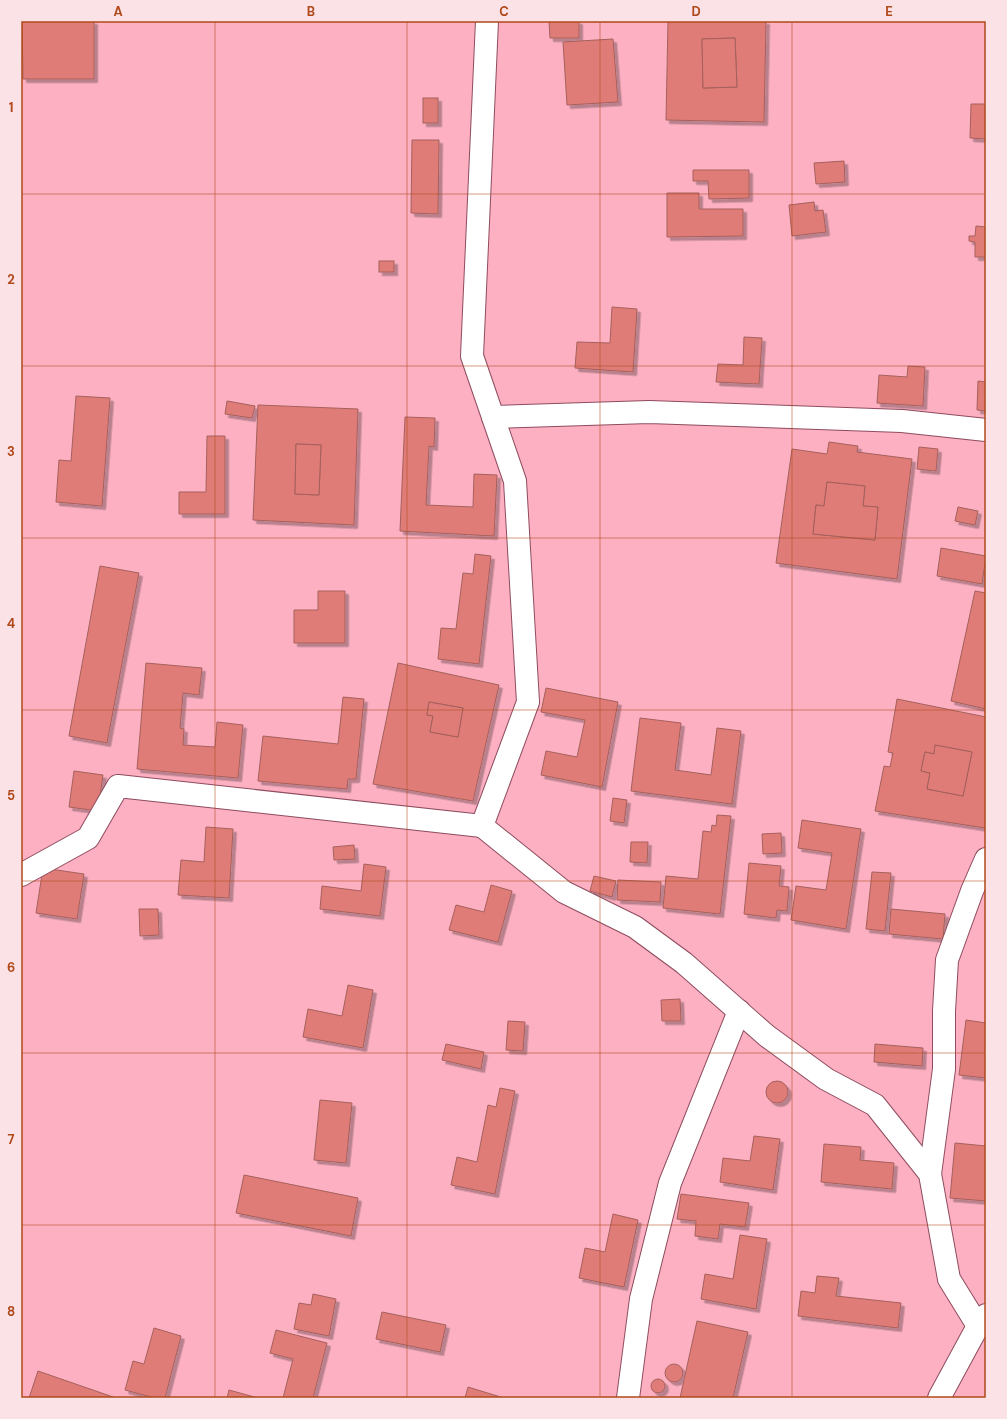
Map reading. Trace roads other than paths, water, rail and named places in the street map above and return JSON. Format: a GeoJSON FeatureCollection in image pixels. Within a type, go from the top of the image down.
{"type":"FeatureCollection","features":[{"type":"Feature","properties":{"kind":"street"},"geometry":{"type":"LineString","coordinates":[[482,826],[528,702],[515,481],[472,356],[487,21]]}},
{"type":"Feature","properties":{"kind":"street"},"geometry":{"type":"LineString","coordinates":[[493,417],[657,412],[902,421],[986,430]]}},
{"type":"Feature","properties":{"kind":"street"},"geometry":{"type":"LineString","coordinates":[[21,875],[88,838],[118,786],[482,826],[564,892],[635,927],[684,963],[767,1036],[826,1079],[875,1105],[930,1174]]}},
{"type":"Feature","properties":{"kind":"street"},"geometry":{"type":"LineString","coordinates":[[939,1398],[982,1320],[949,1279],[930,1174],[944,1069],[944,1011],[947,960],[972,891],[986,859]]}},
{"type":"Feature","properties":{"kind":"street"},"geometry":{"type":"LineString","coordinates":[[628,1398],[642,1298],[670,1183],[739,1011]]}}]}
